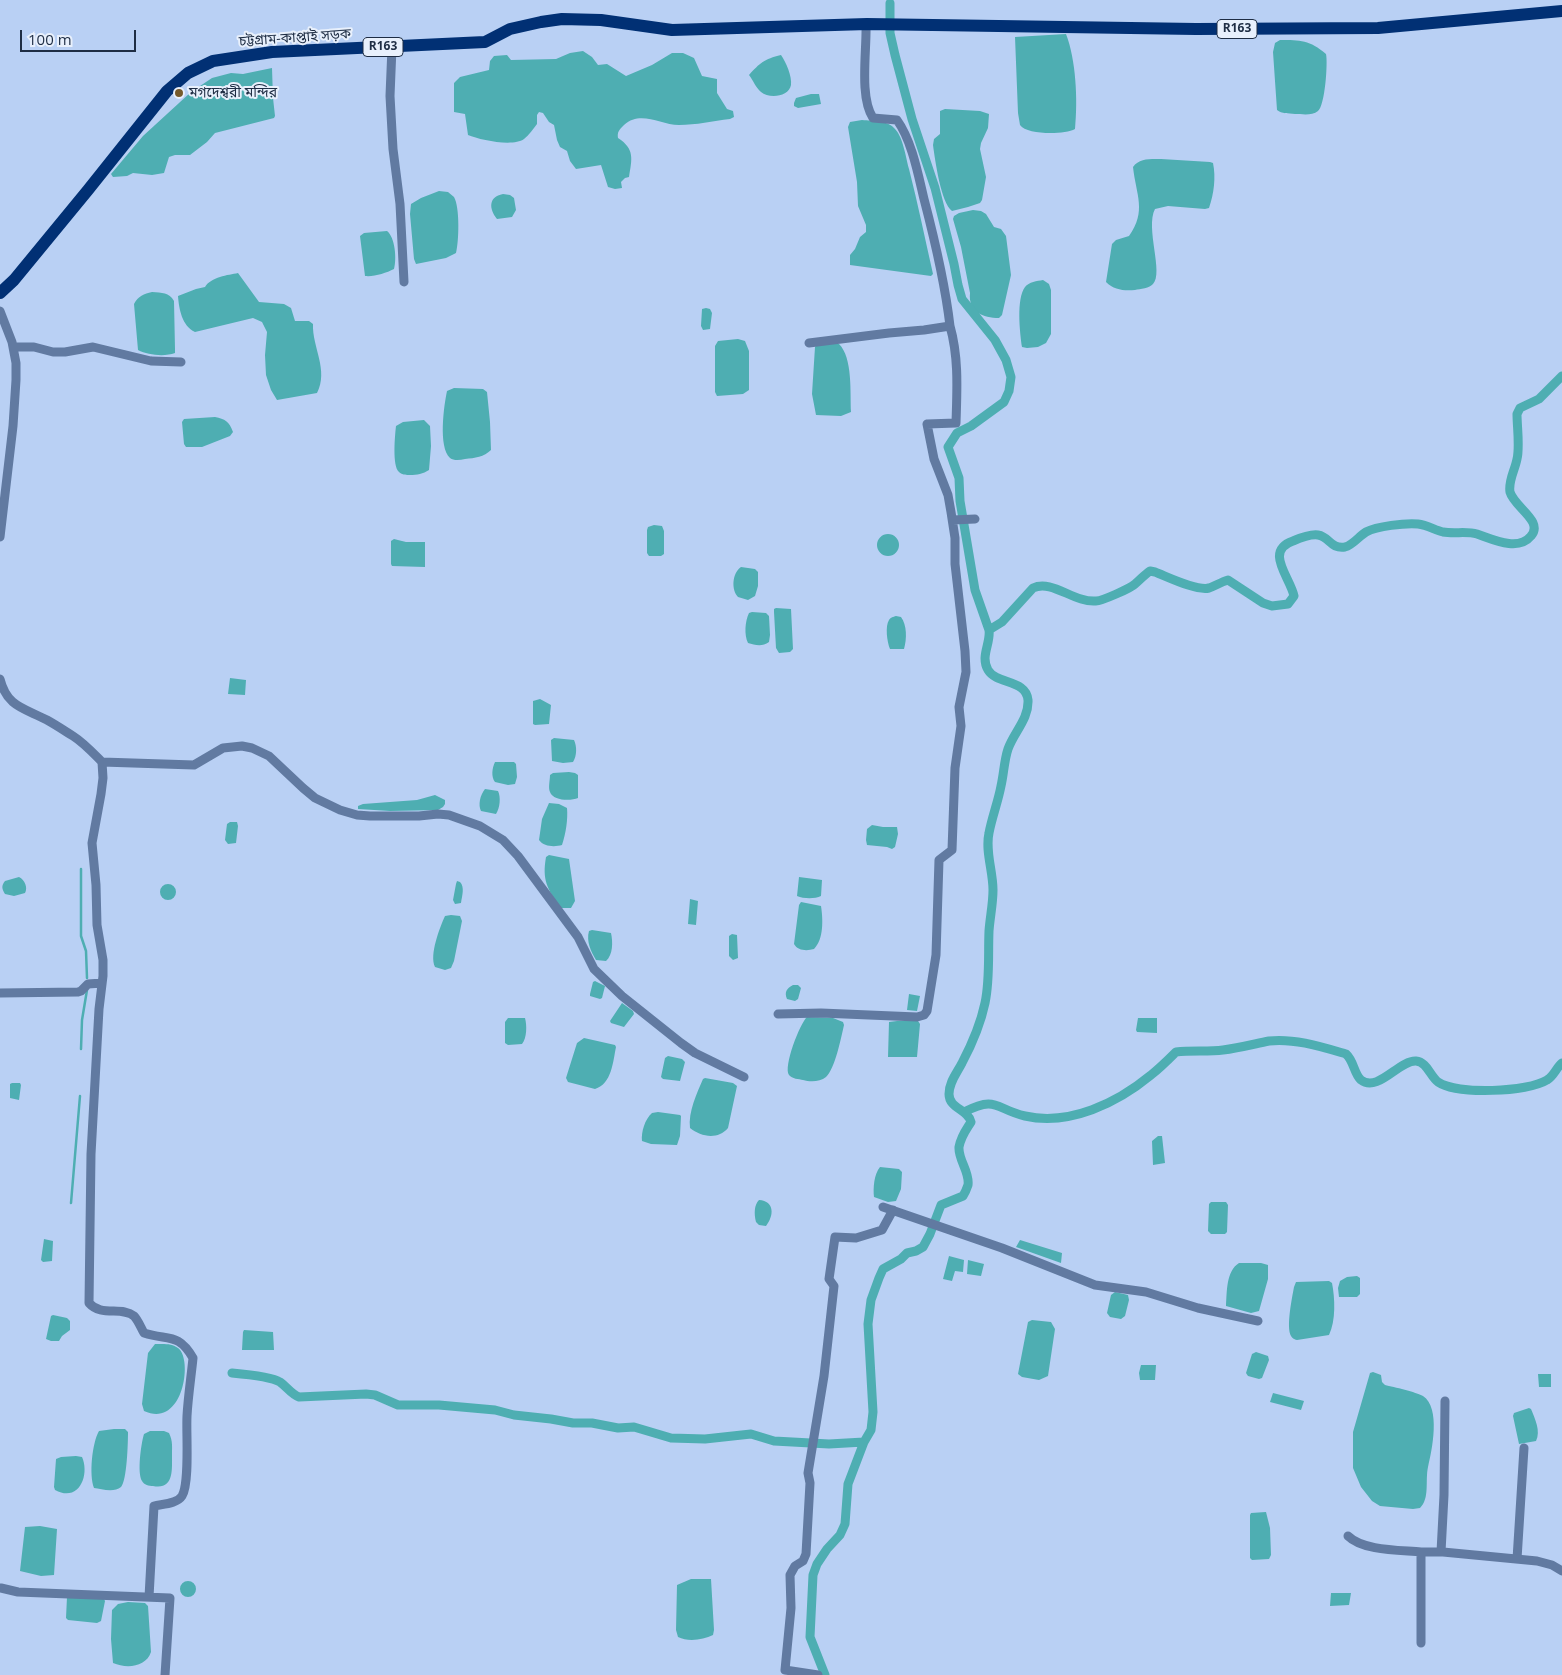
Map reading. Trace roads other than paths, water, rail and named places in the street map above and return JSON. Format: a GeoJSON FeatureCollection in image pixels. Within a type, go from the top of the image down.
{"type":"FeatureCollection","features":[{"type":"Feature","properties":{"kind":"main road","name":"চট্টগ্রাম-কাপ্তাই সড়ক"},"geometry":{"type":"LineString","coordinates":[[0,293],[14,280],[82,198],[167,91],[188,73],[213,61],[272,52],[485,42],[510,29],[562,19],[601,20],[672,30],[866,24],[1196,29],[1378,28],[1562,11]]}},
{"type":"Feature","properties":{"kind":"street"},"geometry":{"type":"LineString","coordinates":[[778,1014],[924,1015],[927,1011],[936,955],[939,860],[952,850],[955,768],[961,726],[959,707],[966,672],[955,564],[953,520],[948,495],[934,459],[927,424],[956,423],[955,344],[950,326],[947,296],[935,244],[905,131],[897,120],[873,118],[867,110],[865,69],[866,24]]}},
{"type":"Feature","properties":{"kind":"street"},"geometry":{"type":"LineString","coordinates":[[392,47],[390,96],[393,149],[400,204],[404,282]]}},
{"type":"Feature","properties":{"kind":"street"},"geometry":{"type":"LineString","coordinates":[[0,311],[13,347],[16,363],[14,426],[0,537]]}},
{"type":"Feature","properties":{"kind":"street"},"geometry":{"type":"LineString","coordinates":[[808,343],[950,326]]}},
{"type":"Feature","properties":{"kind":"street"},"geometry":{"type":"LineString","coordinates":[[13,347],[34,346],[53,352],[66,352],[93,346],[151,361],[181,362]]}},
{"type":"Feature","properties":{"kind":"street"},"geometry":{"type":"LineString","coordinates":[[953,520],[975,519]]}},
{"type":"Feature","properties":{"kind":"street"},"geometry":{"type":"LineString","coordinates":[[0,679],[3,691],[8,699],[20,708],[47,720],[75,737],[102,762],[194,765],[223,748],[242,746],[270,756],[315,798],[340,810],[356,815],[370,816],[438,814],[480,826],[503,840],[518,856],[578,937],[594,969],[622,996],[688,1048],[744,1077]]}},
{"type":"Feature","properties":{"kind":"street"},"geometry":{"type":"LineString","coordinates":[[102,762],[103,778],[92,843],[97,925],[103,960],[91,1154],[89,1303],[97,1310],[128,1313],[134,1317],[144,1333],[180,1342],[193,1358],[187,1416],[187,1459],[184,1492],[181,1498],[176,1501],[154,1506],[149,1597]]}},
{"type":"Feature","properties":{"kind":"street"},"geometry":{"type":"LineString","coordinates":[[0,992],[78,992],[88,984],[102,983]]}},
{"type":"Feature","properties":{"kind":"street"},"geometry":{"type":"LineString","coordinates":[[883,1206],[1002,1248],[1095,1284],[1146,1292],[1198,1308],[1258,1321]]}},
{"type":"Feature","properties":{"kind":"street"},"geometry":{"type":"LineString","coordinates":[[818,1675],[785,1670],[791,1608],[790,1575],[795,1566],[803,1561],[806,1554],[810,1483],[808,1473],[824,1376],[834,1286],[829,1279],[833,1245],[835,1237],[856,1238],[882,1230],[893,1210]]}},
{"type":"Feature","properties":{"kind":"street"},"geometry":{"type":"LineString","coordinates":[[1441,1552],[1445,1401]]}},
{"type":"Feature","properties":{"kind":"street"},"geometry":{"type":"LineString","coordinates":[[1517,1559],[1524,1448]]}},
{"type":"Feature","properties":{"kind":"street"},"geometry":{"type":"LineString","coordinates":[[1348,1536],[1353,1541],[1368,1546],[1421,1552],[1537,1560],[1562,1571]]}},
{"type":"Feature","properties":{"kind":"street"},"geometry":{"type":"LineString","coordinates":[[1421,1552],[1421,1643]]}},
{"type":"Feature","properties":{"kind":"street"},"geometry":{"type":"LineString","coordinates":[[1,1588],[18,1592],[170,1598],[165,1675]]}},
{"type":"Feature","properties":{"kind":"waterway"},"geometry":{"type":"LineString","coordinates":[[825,1675],[810,1637],[813,1575],[817,1564],[840,1535],[845,1524],[848,1484],[864,1442],[871,1430],[873,1412],[868,1324],[871,1300],[883,1269],[901,1259],[907,1253],[923,1247],[941,1205],[963,1196],[968,1185],[959,1147],[962,1136],[971,1122],[966,1114],[952,1103],[949,1090],[972,1042],[985,1003],[988,985],[989,931],[993,900],[988,840],[1007,754],[1028,707],[1026,693],[1017,685],[992,675],[986,665],[985,655],[989,640],[989,630],[975,590],[960,501],[959,478],[948,447],[957,433],[971,426],[1004,402],[1009,391],[1011,377],[1006,360],[995,340],[962,299],[935,188],[912,119],[895,55],[890,33],[890,3]]}},
{"type":"Feature","properties":{"kind":"waterway"},"geometry":{"type":"LineString","coordinates":[[989,630],[1002,622],[1033,588],[1040,586],[1048,587],[1080,599],[1096,601],[1110,597],[1128,588],[1150,571],[1190,586],[1203,588],[1209,588],[1228,580],[1263,603],[1272,606],[1288,604],[1294,596],[1281,565],[1280,551],[1285,545],[1312,535],[1322,536],[1333,545],[1345,547],[1363,534],[1377,528],[1391,525],[1418,524],[1443,532],[1473,533],[1505,543],[1512,544],[1526,541],[1531,536],[1534,525],[1510,492],[1518,454],[1517,414],[1520,408],[1539,399],[1562,376]]}},
{"type":"Feature","properties":{"kind":"waterway"},"geometry":{"type":"LineString","coordinates":[[81,869],[81,936],[86,951],[87,978]]}},
{"type":"Feature","properties":{"kind":"waterway"},"geometry":{"type":"LineString","coordinates":[[81,1049],[82,1020],[87,990]]}},
{"type":"Feature","properties":{"kind":"waterway"},"geometry":{"type":"LineString","coordinates":[[964,1112],[983,1104],[990,1104],[1025,1116],[1059,1118],[1076,1115],[1092,1110],[1123,1095],[1138,1085],[1176,1052],[1223,1050],[1279,1040],[1318,1046],[1346,1054],[1361,1080],[1368,1083],[1381,1079],[1409,1062],[1416,1061],[1423,1064],[1438,1082],[1447,1086],[1476,1090],[1509,1089],[1538,1084],[1547,1080],[1562,1063]]}},
{"type":"Feature","properties":{"kind":"waterway"},"geometry":{"type":"LineString","coordinates":[[71,1203],[80,1096]]}},
{"type":"Feature","properties":{"kind":"waterway"},"geometry":{"type":"LineString","coordinates":[[232,1373],[276,1380],[299,1397],[366,1394],[375,1395],[398,1405],[439,1405],[495,1410],[514,1415],[573,1423],[592,1423],[618,1428],[634,1427],[671,1438],[705,1439],[751,1434],[774,1441],[829,1444],[864,1442]]}},
{"type":"Feature","properties":{"kind":"place","name":"মগদেশ্বরী মন্দির"},"geometry":{"type":"Point","coordinates":[179,93]}}]}
